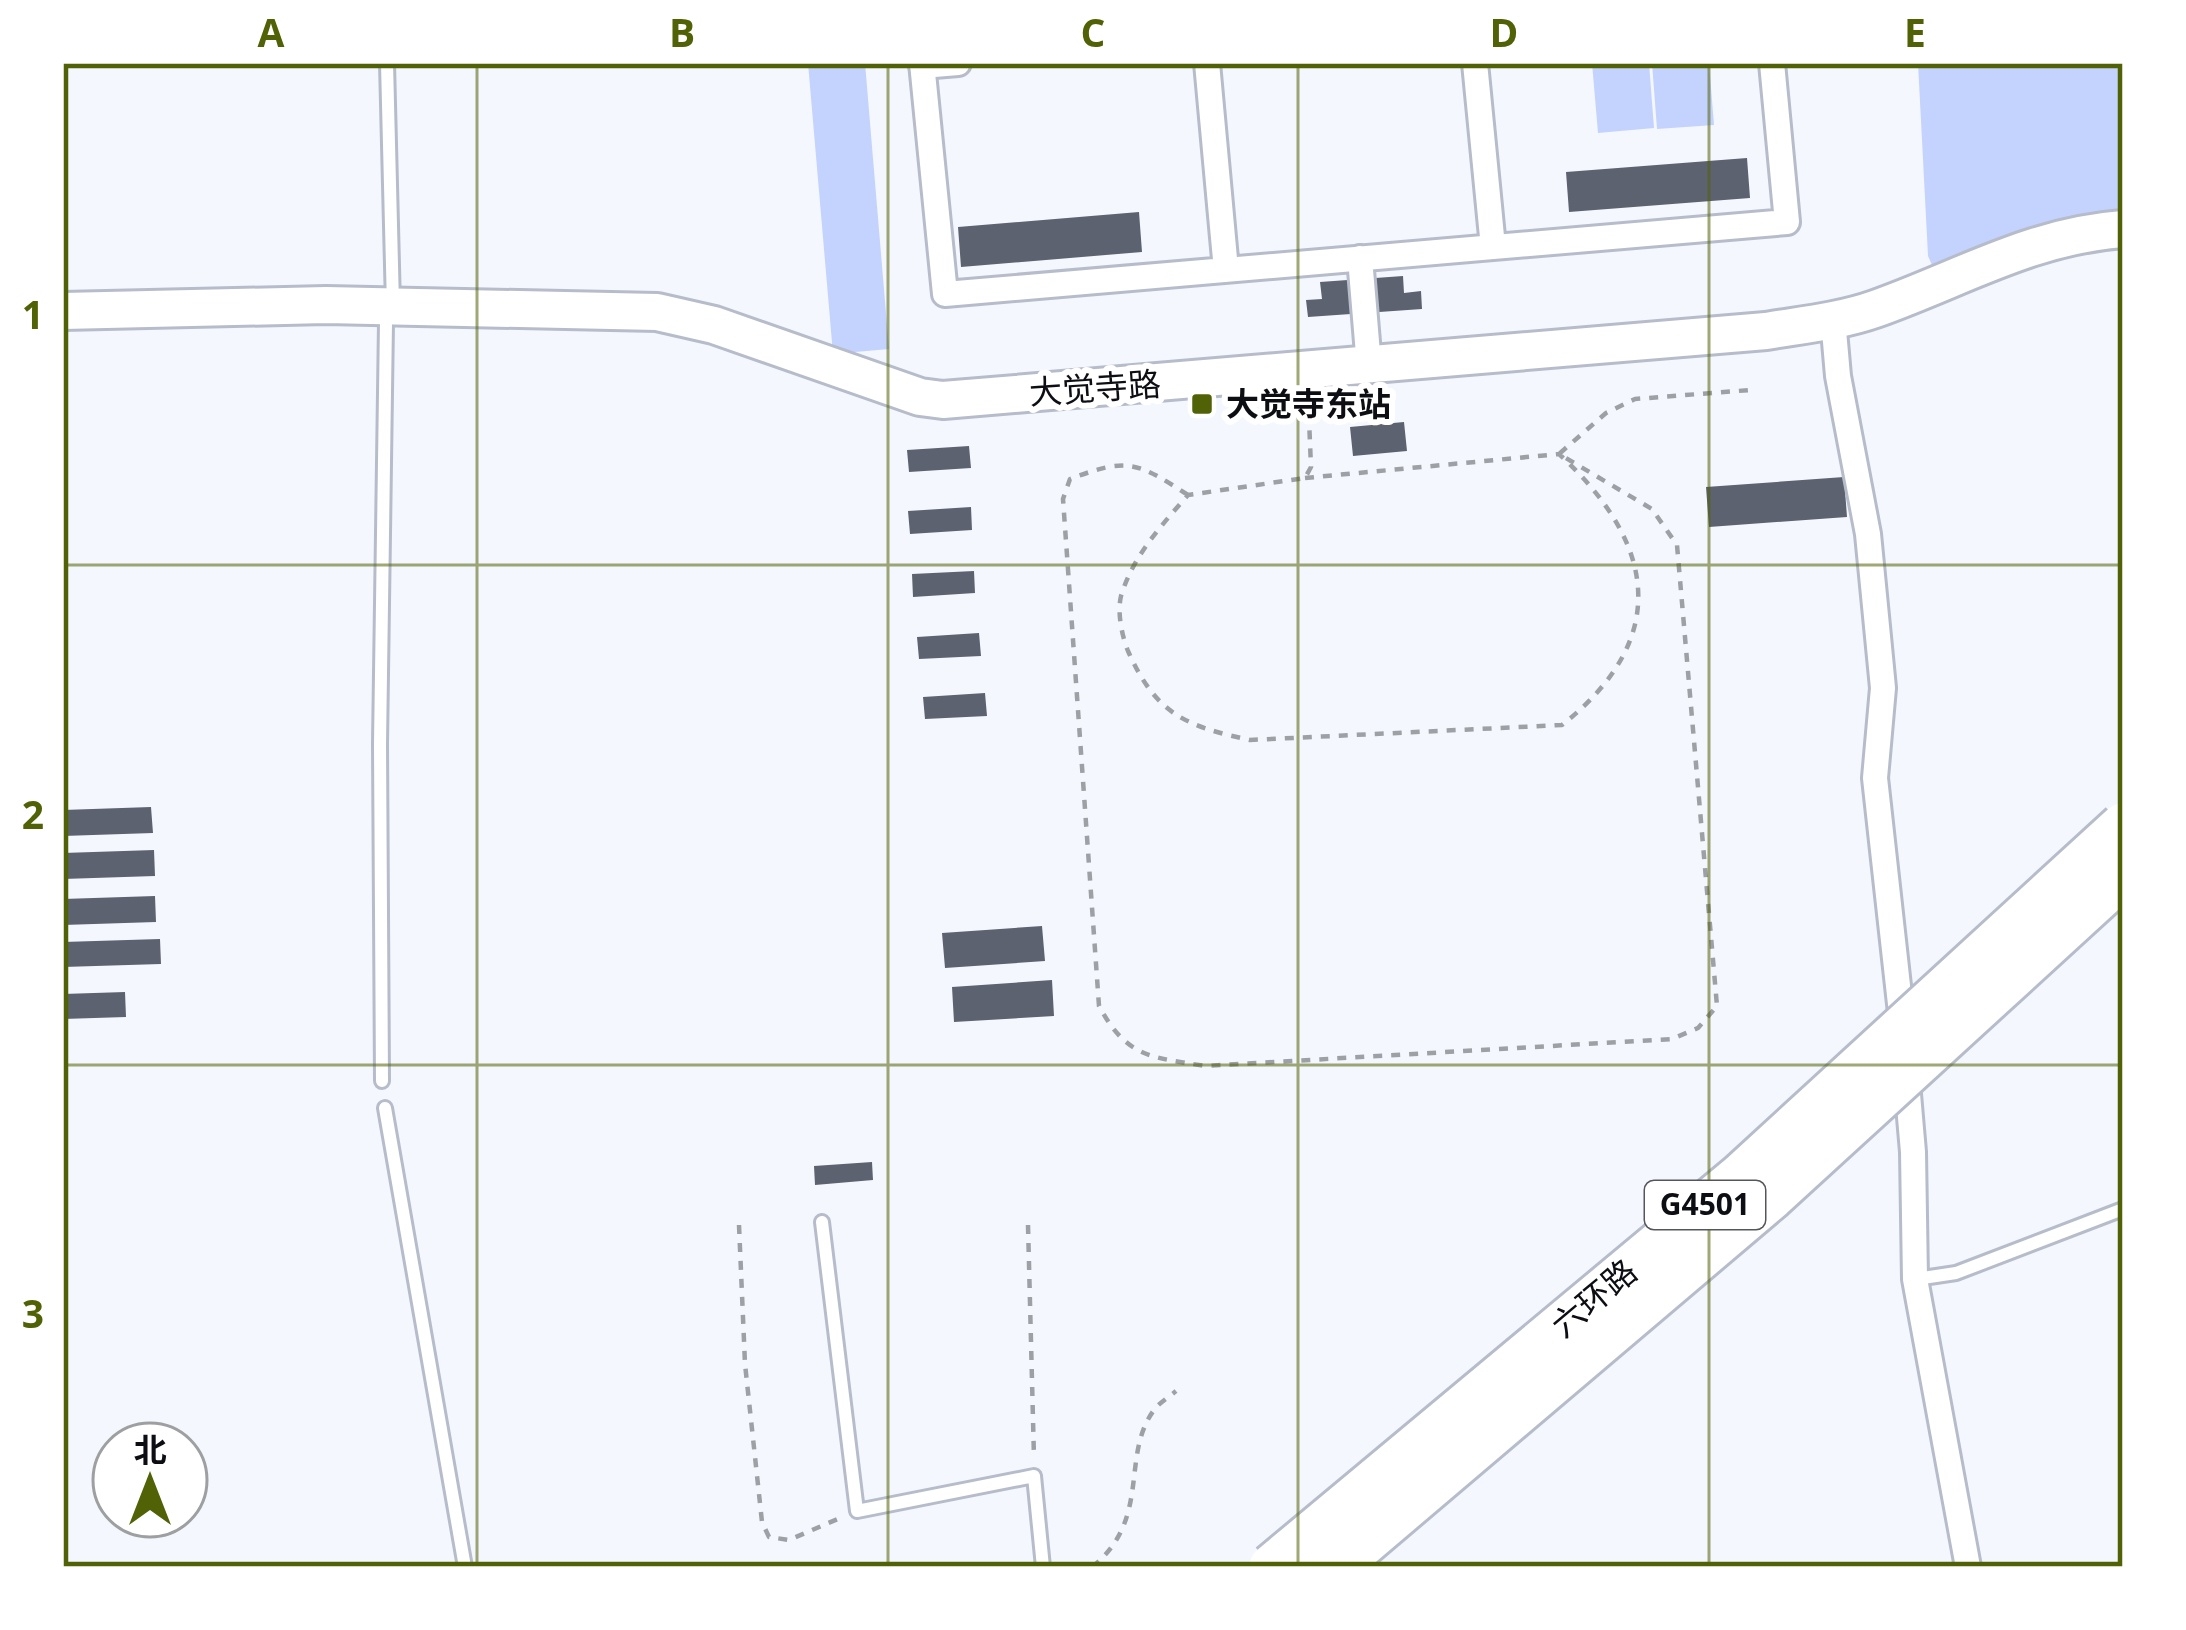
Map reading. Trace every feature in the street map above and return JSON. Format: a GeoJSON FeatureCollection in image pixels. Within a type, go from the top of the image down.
{"type":"FeatureCollection","features":[{"type":"Feature","properties":{"kind":"highway","name":"六环路"},"geometry":{"type":"LineString","coordinates":[[1272,1567],[1741,1175],[2123,826]]}},
{"type":"Feature","properties":{"kind":"highway","name":"六环路"},"geometry":{"type":"LineString","coordinates":[[1334,1567],[1772,1196],[2123,875]]}},
{"type":"Feature","properties":{"kind":"main road","name":"大觉寺路"},"geometry":{"type":"LineString","coordinates":[[63,311],[393,307],[657,313],[714,325],[920,397],[943,400],[1766,331],[1873,310],[1983,262],[2053,239],[2123,229]]}},
{"type":"Feature","properties":{"kind":"street"},"geometry":{"type":"LineString","coordinates":[[958,63],[922,64],[945,294],[1787,222],[1772,63]]}},
{"type":"Feature","properties":{"kind":"street"},"geometry":{"type":"LineString","coordinates":[[1208,63],[1226,270]]}},
{"type":"Feature","properties":{"kind":"street"},"geometry":{"type":"LineString","coordinates":[[1475,63],[1492,248]]}},
{"type":"Feature","properties":{"kind":"street"},"geometry":{"type":"LineString","coordinates":[[1360,258],[1369,366]]}},
{"type":"Feature","properties":{"kind":"street"},"geometry":{"type":"LineString","coordinates":[[1833,319],[1838,376],[1868,533],[1883,688],[1874,778],[1898,970],[1913,1152],[1915,1279],[1967,1567]]}},
{"type":"Feature","properties":{"kind":"lane"},"geometry":{"type":"LineString","coordinates":[[382,1082],[386,322],[393,307],[387,63]]}},
{"type":"Feature","properties":{"kind":"lane"},"geometry":{"type":"LineString","coordinates":[[385,1108],[465,1567]]}},
{"type":"Feature","properties":{"kind":"lane"},"geometry":{"type":"LineString","coordinates":[[1915,1279],[1956,1273],[2123,1209]]}},
{"type":"Feature","properties":{"kind":"lane"},"geometry":{"type":"LineString","coordinates":[[822,1222],[856,1511],[1034,1476],[1043,1567]]}},
{"type":"Feature","properties":{"kind":"path"},"geometry":{"type":"LineString","coordinates":[[1305,478],[1310,467],[1307,371]]}},
{"type":"Feature","properties":{"kind":"path"},"geometry":{"type":"LineString","coordinates":[[1559,454],[1652,509],[1677,544],[1717,1006],[1698,1028],[1672,1039],[1205,1066],[1147,1056],[1114,1033],[1099,1006],[1063,499],[1070,479],[1111,464],[1148,469],[1188,495],[1305,478],[1559,454],[1606,413],[1635,399],[1750,390]]}},
{"type":"Feature","properties":{"kind":"path"},"geometry":{"type":"LineString","coordinates":[[1188,495],[1143,548],[1120,600],[1123,639],[1145,689],[1200,730],[1250,740],[1562,724],[1586,705],[1628,644],[1640,612],[1640,585],[1623,530],[1559,454]]}},
{"type":"Feature","properties":{"kind":"path"},"geometry":{"type":"LineString","coordinates":[[739,1225],[745,1364],[762,1522],[769,1537],[789,1540],[856,1511]]}},
{"type":"Feature","properties":{"kind":"path"},"geometry":{"type":"LineString","coordinates":[[1028,1225],[1034,1476]]}},
{"type":"Feature","properties":{"kind":"path"},"geometry":{"type":"LineString","coordinates":[[1092,1567],[1125,1527],[1140,1449],[1153,1412],[1176,1391]]}},
{"type":"Feature","properties":{"kind":"shaded area"},"geometry":{"type":"Polygon","coordinates":[[[808,63],[865,63],[889,349],[833,354],[808,63]]]}},
{"type":"Feature","properties":{"kind":"shaded area"},"geometry":{"type":"Polygon","coordinates":[[[1592,63],[1649,63],[1654,128],[1598,133],[1592,63]]]}},
{"type":"Feature","properties":{"kind":"shaded area"},"geometry":{"type":"Polygon","coordinates":[[[1652,63],[1709,63],[1714,125],[1657,129],[1652,63]]]}},
{"type":"Feature","properties":{"kind":"shaded area"},"geometry":{"type":"Polygon","coordinates":[[[1918,63],[2123,63],[2123,216],[2049,224],[1932,265],[1918,63]]]}},
{"type":"Feature","properties":{"kind":"building"},"geometry":{"type":"Polygon","coordinates":[[[1747,158],[1750,198],[1569,212],[1566,172],[1747,158]]]}},
{"type":"Feature","properties":{"kind":"building"},"geometry":{"type":"Polygon","coordinates":[[[1139,212],[1142,252],[961,267],[958,227],[1139,212]]]}},
{"type":"Feature","properties":{"kind":"building"},"geometry":{"type":"Polygon","coordinates":[[[1403,276],[1404,293],[1421,291],[1422,309],[1308,317],[1306,300],[1322,299],[1320,282],[1403,276]]]}},
{"type":"Feature","properties":{"kind":"building"},"geometry":{"type":"Polygon","coordinates":[[[1404,422],[1407,451],[1353,456],[1350,427],[1404,422]]]}},
{"type":"Feature","properties":{"kind":"building"},"geometry":{"type":"Polygon","coordinates":[[[969,446],[971,468],[909,472],[907,450],[969,446]]]}},
{"type":"Feature","properties":{"kind":"building"},"geometry":{"type":"Polygon","coordinates":[[[1844,477],[1847,517],[1709,527],[1706,487],[1844,477]]]}},
{"type":"Feature","properties":{"kind":"building"},"geometry":{"type":"Polygon","coordinates":[[[971,507],[972,530],[910,534],[908,511],[971,507]]]}},
{"type":"Feature","properties":{"kind":"building"},"geometry":{"type":"Polygon","coordinates":[[[974,571],[975,593],[913,597],[912,574],[974,571]]]}},
{"type":"Feature","properties":{"kind":"building"},"geometry":{"type":"Polygon","coordinates":[[[979,633],[981,656],[919,659],[917,637],[979,633]]]}},
{"type":"Feature","properties":{"kind":"building"},"geometry":{"type":"Polygon","coordinates":[[[985,693],[987,716],[925,719],[923,697],[985,693]]]}},
{"type":"Feature","properties":{"kind":"building"},"geometry":{"type":"Polygon","coordinates":[[[151,807],[153,833],[63,836],[63,810],[151,807]]]}},
{"type":"Feature","properties":{"kind":"building"},"geometry":{"type":"Polygon","coordinates":[[[154,850],[155,876],[63,879],[63,853],[154,850]]]}},
{"type":"Feature","properties":{"kind":"building"},"geometry":{"type":"Polygon","coordinates":[[[155,896],[156,922],[63,925],[63,899],[155,896]]]}},
{"type":"Feature","properties":{"kind":"building"},"geometry":{"type":"Polygon","coordinates":[[[1042,926],[1045,961],[945,968],[942,933],[1042,926]]]}},
{"type":"Feature","properties":{"kind":"building"},"geometry":{"type":"Polygon","coordinates":[[[160,939],[161,964],[63,967],[63,942],[160,939]]]}},
{"type":"Feature","properties":{"kind":"building"},"geometry":{"type":"Polygon","coordinates":[[[1052,980],[1054,1016],[954,1022],[952,987],[1052,980]]]}},
{"type":"Feature","properties":{"kind":"building"},"geometry":{"type":"Polygon","coordinates":[[[125,992],[126,1017],[63,1019],[63,994],[125,992]]]}},
{"type":"Feature","properties":{"kind":"building"},"geometry":{"type":"Polygon","coordinates":[[[872,1162],[873,1180],[815,1185],[814,1166],[872,1162]]]}},
{"type":"Feature","properties":{"kind":"place","name":"大觉寺东站"},"geometry":{"type":"Point","coordinates":[1202,404]}}]}
